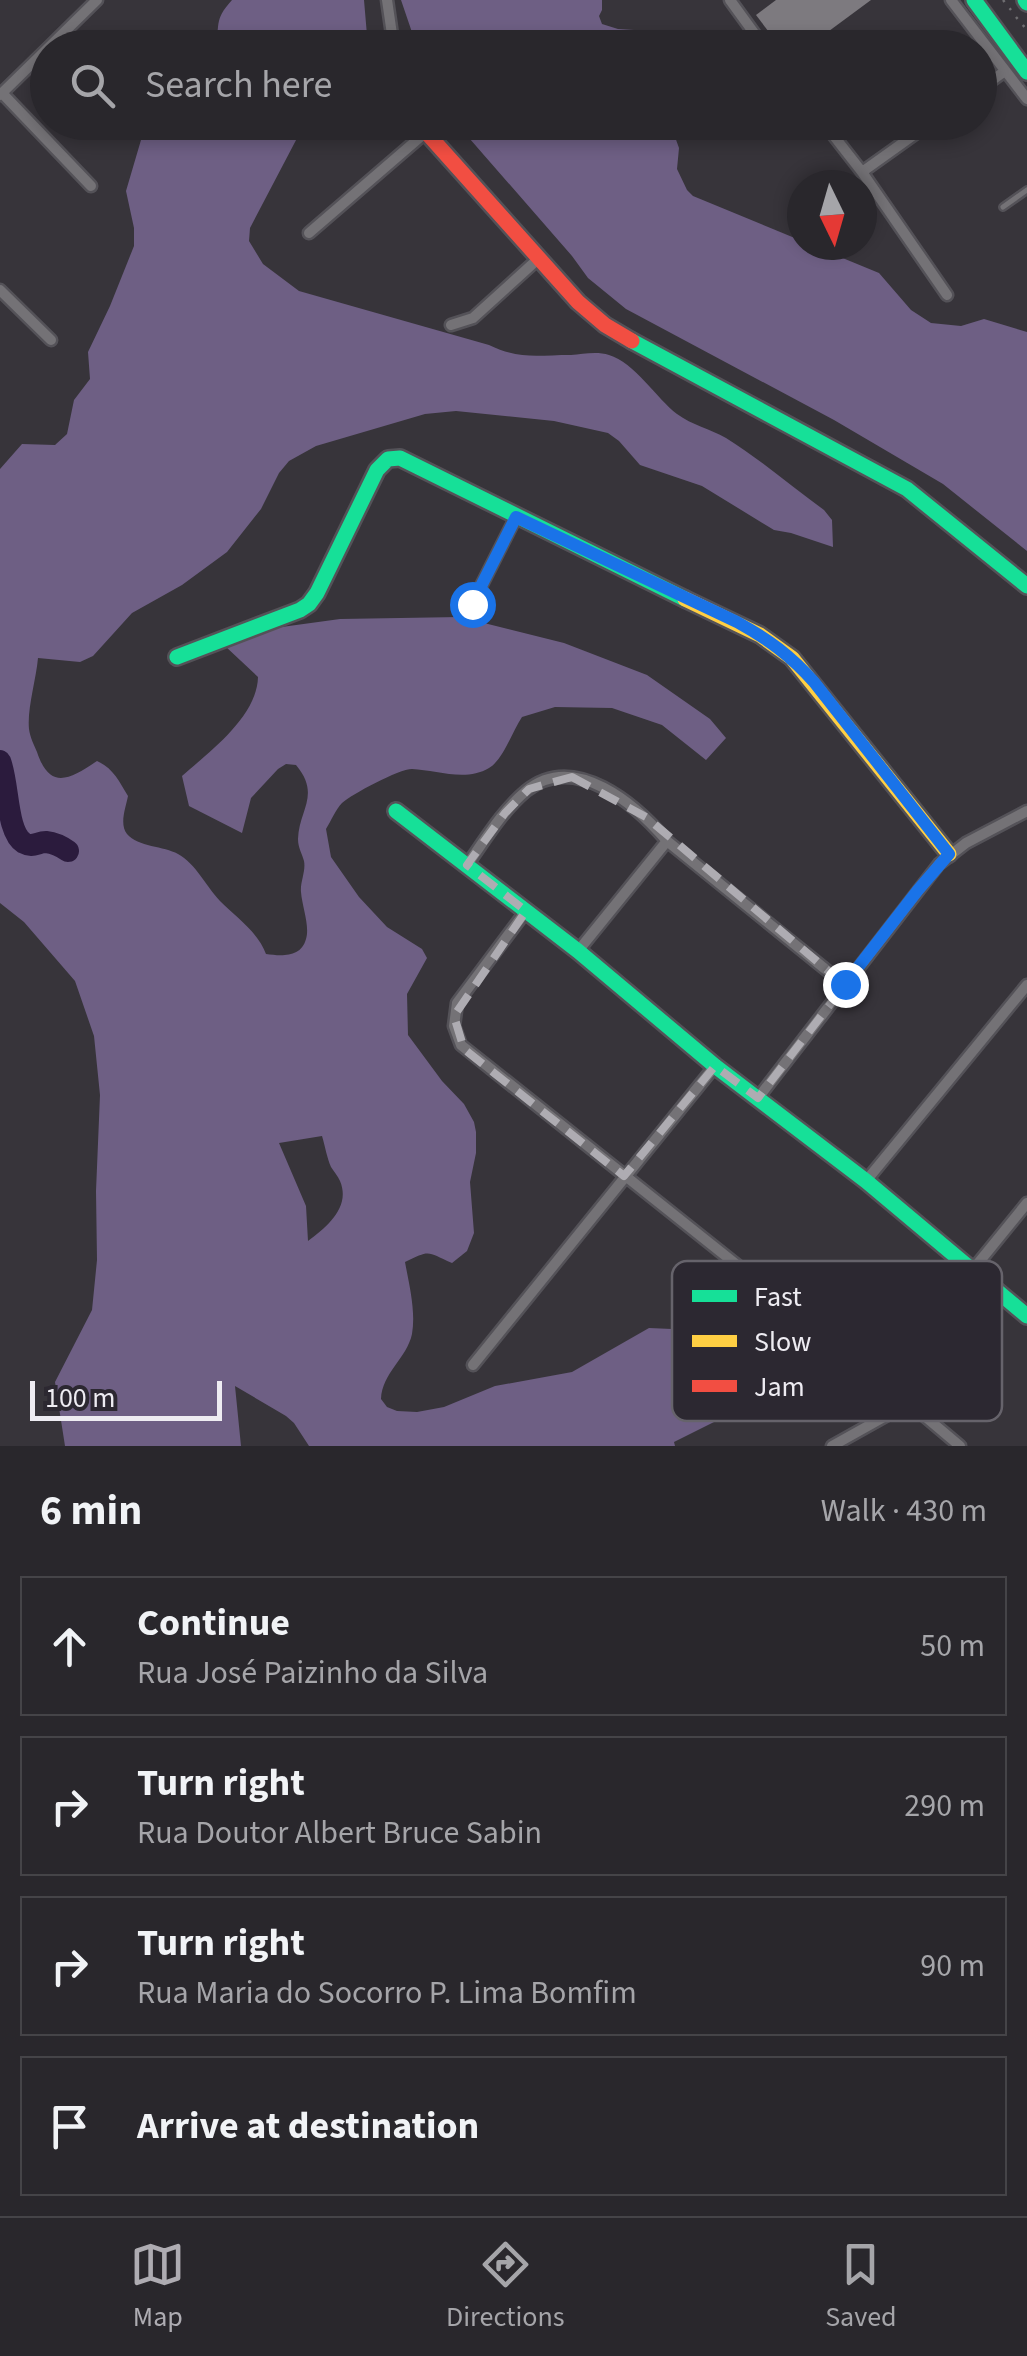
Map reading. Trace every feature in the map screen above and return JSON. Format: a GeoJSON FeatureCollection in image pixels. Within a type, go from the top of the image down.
{"type":"FeatureCollection","features":[{"type":"Feature","properties":{"kind":"main road"},"geometry":{"type":"LineString","coordinates":[[974,0],[996,30]]}},
{"type":"Feature","properties":{"kind":"main road"},"geometry":{"type":"LineString","coordinates":[[997,31],[1027,72]]}},
{"type":"Feature","properties":{"kind":"main road"},"geometry":{"type":"LineString","coordinates":[[432,140],[578,302],[605,325],[882,474],[928,504],[1027,586]]}},
{"type":"Feature","properties":{"kind":"main road"},"geometry":{"type":"LineString","coordinates":[[176,657],[309,604],[377,470],[394,457],[410,461],[516,517],[737,622],[776,645],[814,682],[949,854]]}},
{"type":"Feature","properties":{"kind":"main road"},"geometry":{"type":"LineString","coordinates":[[396,811],[866,1181],[958,1261]]}},
{"type":"Feature","properties":{"kind":"main road"},"geometry":{"type":"LineString","coordinates":[[1002,1297],[1027,1316]]}},
{"type":"Feature","properties":{"kind":"street"},"geometry":{"type":"LineString","coordinates":[[66,30],[97,0]]}},
{"type":"Feature","properties":{"kind":"street"},"geometry":{"type":"LineString","coordinates":[[387,0],[391,30]]}},
{"type":"Feature","properties":{"kind":"street"},"geometry":{"type":"LineString","coordinates":[[730,0],[752,30]]}},
{"type":"Feature","properties":{"kind":"street"},"geometry":{"type":"LineString","coordinates":[[951,0],[974,30]]}},
{"type":"Feature","properties":{"kind":"street"},"geometry":{"type":"LineString","coordinates":[[997,59],[1027,99]]}},
{"type":"Feature","properties":{"kind":"street"},"geometry":{"type":"LineString","coordinates":[[30,66],[1,94],[30,124]]}},
{"type":"Feature","properties":{"kind":"street"},"geometry":{"type":"LineString","coordinates":[[997,77],[1006,71]]}},
{"type":"Feature","properties":{"kind":"street"},"geometry":{"type":"LineString","coordinates":[[46,140],[91,186]]}},
{"type":"Feature","properties":{"kind":"street"},"geometry":{"type":"LineString","coordinates":[[309,232],[408,140]]}},
{"type":"Feature","properties":{"kind":"street"},"geometry":{"type":"LineString","coordinates":[[837,140],[860,170]]}},
{"type":"Feature","properties":{"kind":"street"},"geometry":{"type":"LineString","coordinates":[[865,170],[907,140]]}},
{"type":"Feature","properties":{"kind":"street"},"geometry":{"type":"LineString","coordinates":[[877,194],[947,295]]}},
{"type":"Feature","properties":{"kind":"street"},"geometry":{"type":"LineString","coordinates":[[451,324],[473,318],[538,259]]}},
{"type":"Feature","properties":{"kind":"street"},"geometry":{"type":"LineString","coordinates":[[0,290],[51,340]]}},
{"type":"Feature","properties":{"kind":"street"},"geometry":{"type":"LineString","coordinates":[[472,604],[516,517]]}},
{"type":"Feature","properties":{"kind":"street"},"geometry":{"type":"LineString","coordinates":[[467,865],[505,813],[529,789],[549,780],[572,777],[592,783],[630,803],[667,841],[845,984]]}},
{"type":"Feature","properties":{"kind":"street"},"geometry":{"type":"LineString","coordinates":[[758,1098],[949,854],[1027,810]]}},
{"type":"Feature","properties":{"kind":"street"},"geometry":{"type":"LineString","coordinates":[[578,952],[667,841]]}},
{"type":"Feature","properties":{"kind":"street"},"geometry":{"type":"LineString","coordinates":[[526,911],[457,1003],[454,1026],[458,1040],[464,1050],[732,1261]]}},
{"type":"Feature","properties":{"kind":"street"},"geometry":{"type":"LineString","coordinates":[[866,1181],[1027,985]]}},
{"type":"Feature","properties":{"kind":"street"},"geometry":{"type":"LineString","coordinates":[[473,1365],[716,1066]]}},
{"type":"Feature","properties":{"kind":"street"},"geometry":{"type":"LineString","coordinates":[[980,1261],[1027,1203]]}},
{"type":"Feature","properties":{"kind":"street"},"geometry":{"type":"LineString","coordinates":[[832,1446],[876,1421]]}},
{"type":"Feature","properties":{"kind":"street"},"geometry":{"type":"LineString","coordinates":[[930,1421],[960,1446]]}},
{"type":"Feature","properties":{"kind":"lane"},"geometry":{"type":"LineString","coordinates":[[1003,207],[1027,190]]}},
{"type":"Feature","properties":{"kind":"highlighted area"},"geometry":{"type":"Polygon","coordinates":[[[572,777],[646,817],[845,985],[758,1098],[715,1066],[624,1176],[464,1049],[454,1016],[526,911],[467,865],[505,813],[529,789],[572,777]]]}},
{"type":"Feature","properties":{"kind":"shaded area"},"geometry":{"type":"Polygon","coordinates":[[[232,0],[364,0],[367,30],[218,30],[232,0]]]}},
{"type":"Feature","properties":{"kind":"shaded area"},"geometry":{"type":"Polygon","coordinates":[[[401,0],[602,0],[602,24],[634,30],[411,30],[401,0]]]}},
{"type":"Feature","properties":{"kind":"shaded area"},"geometry":{"type":"Polygon","coordinates":[[[141,140],[296,140],[250,228],[249,241],[263,264],[299,291],[510,353],[609,355],[636,373],[677,414],[739,446],[832,520],[833,547],[774,530],[702,486],[640,465],[608,433],[554,421],[456,411],[425,414],[316,446],[289,461],[261,509],[227,552],[182,585],[132,613],[93,656],[80,662],[38,658],[29,729],[48,772],[62,778],[97,761],[107,767],[128,796],[123,820],[127,834],[184,858],[252,932],[266,954],[272,955],[300,950],[307,934],[301,892],[304,865],[298,839],[308,794],[303,776],[296,765],[286,764],[278,769],[251,798],[242,833],[189,806],[182,776],[230,733],[256,692],[258,677],[225,646],[267,629],[340,619],[460,617],[564,643],[647,675],[710,719],[726,738],[706,760],[662,725],[612,708],[555,707],[522,717],[503,752],[489,768],[471,774],[412,769],[397,773],[342,803],[326,829],[331,857],[359,897],[387,927],[422,949],[427,958],[407,994],[408,1035],[464,1104],[476,1132],[470,1182],[474,1233],[467,1251],[452,1263],[429,1254],[405,1262],[413,1307],[412,1334],[386,1381],[381,1399],[397,1411],[444,1407],[495,1386],[572,1372],[649,1328],[672,1329],[672,1421],[716,1421],[674,1442],[675,1446],[309,1446],[286,1416],[235,1386],[241,1446],[65,1446],[55,1382],[92,1310],[97,1260],[100,1095],[94,1036],[75,981],[24,922],[0,903],[0,469],[22,444],[55,445],[67,434],[74,400],[90,379],[88,352],[134,246],[126,191],[141,140]],[[322,1136],[279,1143],[306,1206],[308,1241],[340,1208],[343,1190],[322,1136]]]}},
{"type":"Feature","properties":{"kind":"shaded area"},"geometry":{"type":"Polygon","coordinates":[[[471,140],[676,140],[677,169],[687,190],[693,196],[787,235],[787,260],[847,260],[879,273],[911,310],[931,323],[961,326],[984,319],[1027,332],[1027,551],[943,484],[834,420],[626,309],[588,278],[471,140]]]}},
{"type":"Feature","properties":{"kind":"building"},"geometry":{"type":"Polygon","coordinates":[[[776,0],[871,0],[830,30],[767,30],[756,15],[776,0]]]}},
{"type":"Feature","properties":{"kind":"waterway"},"geometry":{"type":"LineString","coordinates":[[0,761],[18,837],[27,844],[49,842],[68,851]]}},
{"type":"Feature","properties":{"kind":"traffic: fast"},"geometry":{"type":"LineString","coordinates":[[974,0],[996,30]]}},
{"type":"Feature","properties":{"kind":"traffic: fast"},"geometry":{"type":"LineString","coordinates":[[997,31],[1027,72]]}},
{"type":"Feature","properties":{"kind":"traffic: fast"},"geometry":{"type":"LineString","coordinates":[[632,341],[907,489],[1027,586]]}},
{"type":"Feature","properties":{"kind":"traffic: fast"},"geometry":{"type":"LineString","coordinates":[[177,657],[309,604],[377,470],[388,459],[400,458],[685,599]]}},
{"type":"Feature","properties":{"kind":"traffic: fast"},"geometry":{"type":"LineString","coordinates":[[396,811],[578,951],[715,1066],[866,1181],[961,1261]]}},
{"type":"Feature","properties":{"kind":"traffic: fast"},"geometry":{"type":"LineString","coordinates":[[1002,1295],[1027,1316]]}},
{"type":"Feature","properties":{"kind":"traffic: slow"},"geometry":{"type":"LineString","coordinates":[[685,599],[760,635],[792,658],[949,854]]}},
{"type":"Feature","properties":{"kind":"traffic: jam"},"geometry":{"type":"LineString","coordinates":[[433,140],[578,302],[632,341]]}},
{"type":"Feature","properties":{"kind":"route"},"geometry":{"type":"LineString","coordinates":[[472,604],[516,517],[737,622],[792,658],[949,854],[845,984]]}}]}
